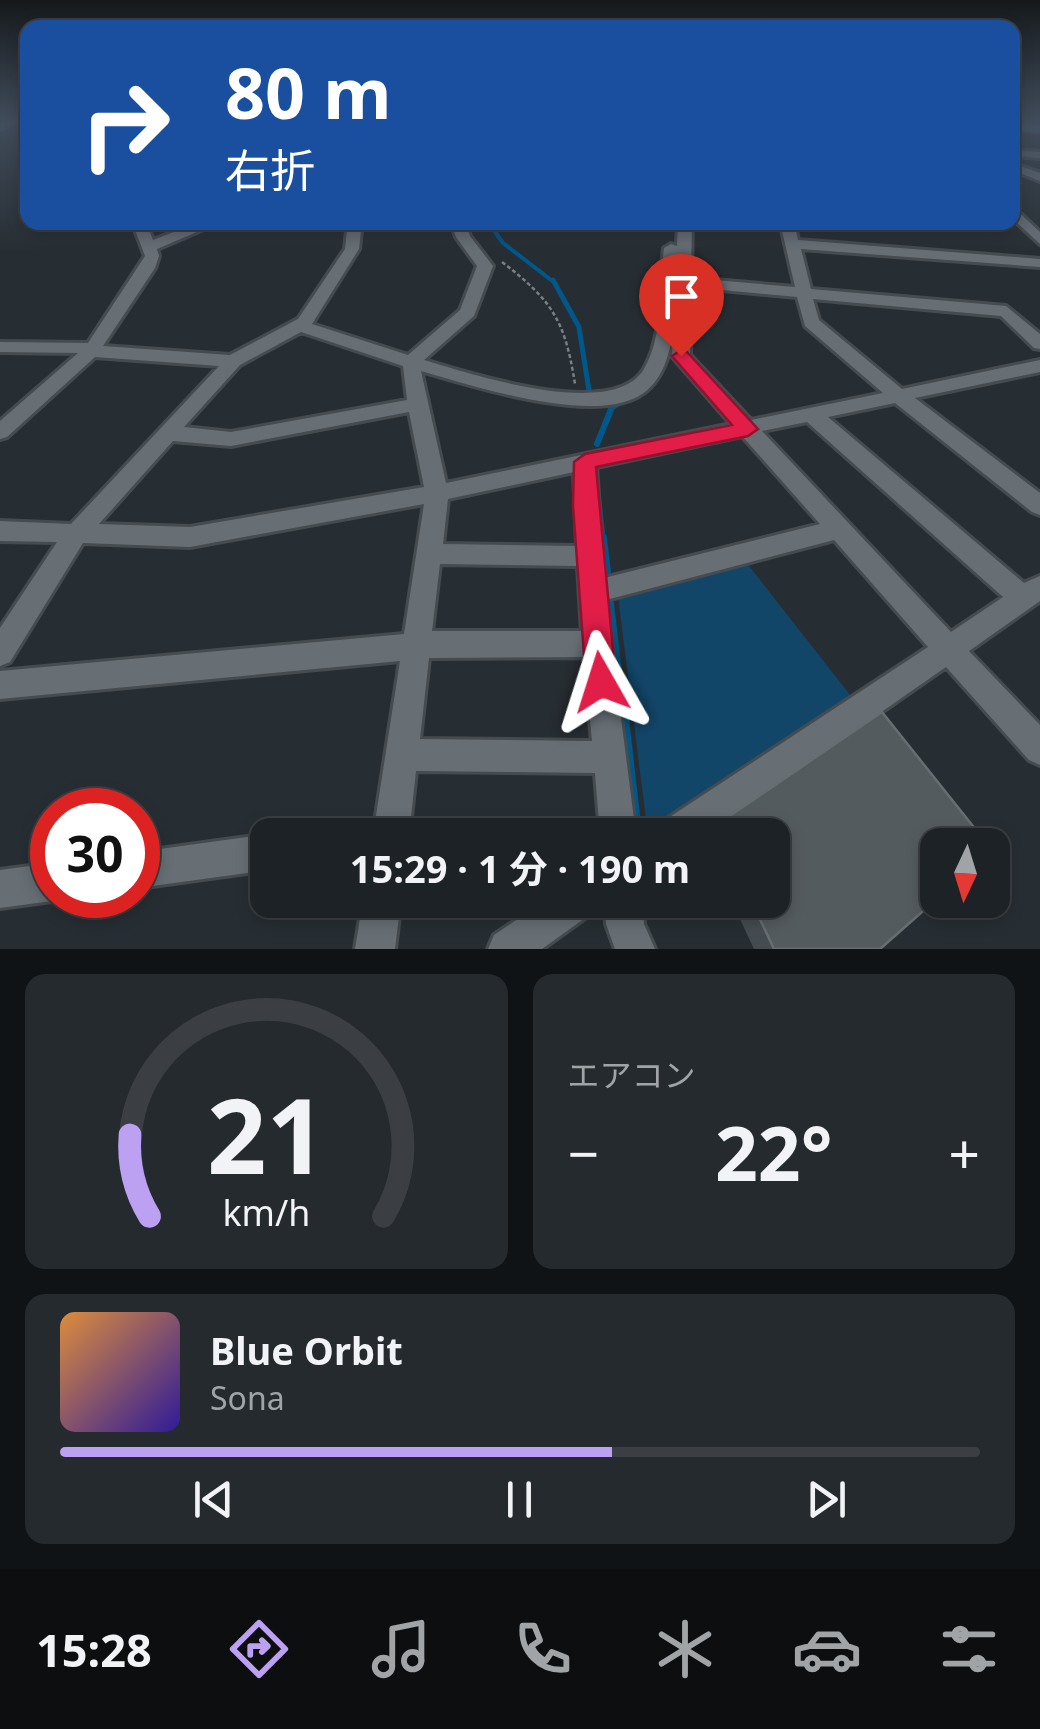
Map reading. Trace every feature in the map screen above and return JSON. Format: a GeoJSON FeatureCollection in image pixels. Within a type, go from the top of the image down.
{"type":"FeatureCollection","features":[{"type":"Feature","properties":{"kind":"street"},"geometry":{"type":"LineString","coordinates":[[1020,220],[1040,240]]}},
{"type":"Feature","properties":{"kind":"street"},"geometry":{"type":"LineString","coordinates":[[0,432],[91,350],[147,268],[152,256],[142,230]]}},
{"type":"Feature","properties":{"kind":"street"},"geometry":{"type":"LineString","coordinates":[[149,247],[193,230]]}},
{"type":"Feature","properties":{"kind":"street"},"geometry":{"type":"LineString","coordinates":[[0,654],[76,535],[233,361],[301,326],[352,249],[354,230]]}},
{"type":"Feature","properties":{"kind":"street"},"geometry":{"type":"LineString","coordinates":[[413,362],[468,312],[484,266],[461,230]]}},
{"type":"Feature","properties":{"kind":"street"},"geometry":{"type":"LineString","coordinates":[[301,326],[477,382],[609,397],[638,389],[660,355],[672,230]]}},
{"type":"Feature","properties":{"kind":"street"},"geometry":{"type":"LineString","coordinates":[[685,230],[681,356],[1040,749]]}},
{"type":"Feature","properties":{"kind":"street"},"geometry":{"type":"LineString","coordinates":[[789,230],[811,322],[1040,506]]}},
{"type":"Feature","properties":{"kind":"street"},"geometry":{"type":"LineString","coordinates":[[792,244],[1040,263]]}},
{"type":"Feature","properties":{"kind":"street"},"geometry":{"type":"LineString","coordinates":[[684,282],[1006,311],[1040,344]]}},
{"type":"Feature","properties":{"kind":"street"},"geometry":{"type":"LineString","coordinates":[[0,347],[233,361]]}},
{"type":"Feature","properties":{"kind":"street"},"geometry":{"type":"LineString","coordinates":[[393,818],[437,493],[413,362]]}},
{"type":"Feature","properties":{"kind":"street"},"geometry":{"type":"LineString","coordinates":[[0,531],[190,537],[437,493],[1040,366]]}},
{"type":"Feature","properties":{"kind":"street"},"geometry":{"type":"LineString","coordinates":[[168,433],[231,439],[418,404]]}},
{"type":"Feature","properties":{"kind":"street"},"geometry":{"type":"LineString","coordinates":[[701,818],[1032,593],[812,414]]}},
{"type":"Feature","properties":{"kind":"street"},"geometry":{"type":"LineString","coordinates":[[585,462],[592,592],[616,818]]}},
{"type":"Feature","properties":{"kind":"street"},"geometry":{"type":"LineString","coordinates":[[592,592],[839,528]]}},
{"type":"Feature","properties":{"kind":"street"},"geometry":{"type":"LineString","coordinates":[[429,554],[589,556]]}},
{"type":"Feature","properties":{"kind":"street"},"geometry":{"type":"LineString","coordinates":[[0,685],[436,644],[597,644]]}},
{"type":"Feature","properties":{"kind":"street"},"geometry":{"type":"LineString","coordinates":[[402,755],[609,758]]}},
{"type":"Feature","properties":{"kind":"street"},"geometry":{"type":"LineString","coordinates":[[160,867],[250,854]]}},
{"type":"Feature","properties":{"kind":"street"},"geometry":{"type":"LineString","coordinates":[[0,889],[30,885]]}},
{"type":"Feature","properties":{"kind":"street"},"geometry":{"type":"LineString","coordinates":[[375,949],[379,918]]}},
{"type":"Feature","properties":{"kind":"street"},"geometry":{"type":"LineString","coordinates":[[508,949],[553,918]]}},
{"type":"Feature","properties":{"kind":"street"},"geometry":{"type":"LineString","coordinates":[[625,918],[635,949]]}},
{"type":"Feature","properties":{"kind":"path"},"geometry":{"type":"LineString","coordinates":[[502,261],[557,310],[569,340],[576,389]]}},
{"type":"Feature","properties":{"kind":"shaded area"},"geometry":{"type":"Polygon","coordinates":[[[746,562],[854,700],[679,818],[646,818],[618,596],[746,562]]]}},
{"type":"Feature","properties":{"kind":"building"},"geometry":{"type":"Polygon","coordinates":[[[882,712],[974,828],[920,828],[920,914],[880,949],[774,949],[759,918],[790,918],[790,818],[727,818],[882,712]]]}},
{"type":"Feature","properties":{"kind":"waterway"},"geometry":{"type":"LineString","coordinates":[[494,230],[503,243],[554,283]]}},
{"type":"Feature","properties":{"kind":"waterway"},"geometry":{"type":"LineString","coordinates":[[554,283],[579,327],[590,397]]}},
{"type":"Feature","properties":{"kind":"waterway"},"geometry":{"type":"LineString","coordinates":[[597,444],[612,407],[625,400]]}},
{"type":"Feature","properties":{"kind":"waterway"},"geometry":{"type":"LineString","coordinates":[[598,498],[603,541]]}},
{"type":"Feature","properties":{"kind":"waterway"},"geometry":{"type":"LineString","coordinates":[[603,538],[607,572]]}},
{"type":"Feature","properties":{"kind":"waterway"},"geometry":{"type":"LineString","coordinates":[[610,604],[624,722]]}},
{"type":"Feature","properties":{"kind":"waterway"},"geometry":{"type":"LineString","coordinates":[[624,719],[635,818]]}},
{"type":"Feature","properties":{"kind":"route"},"geometry":{"type":"LineString","coordinates":[[601,682],[585,506],[585,462],[748,429],[681,356]]}}]}
